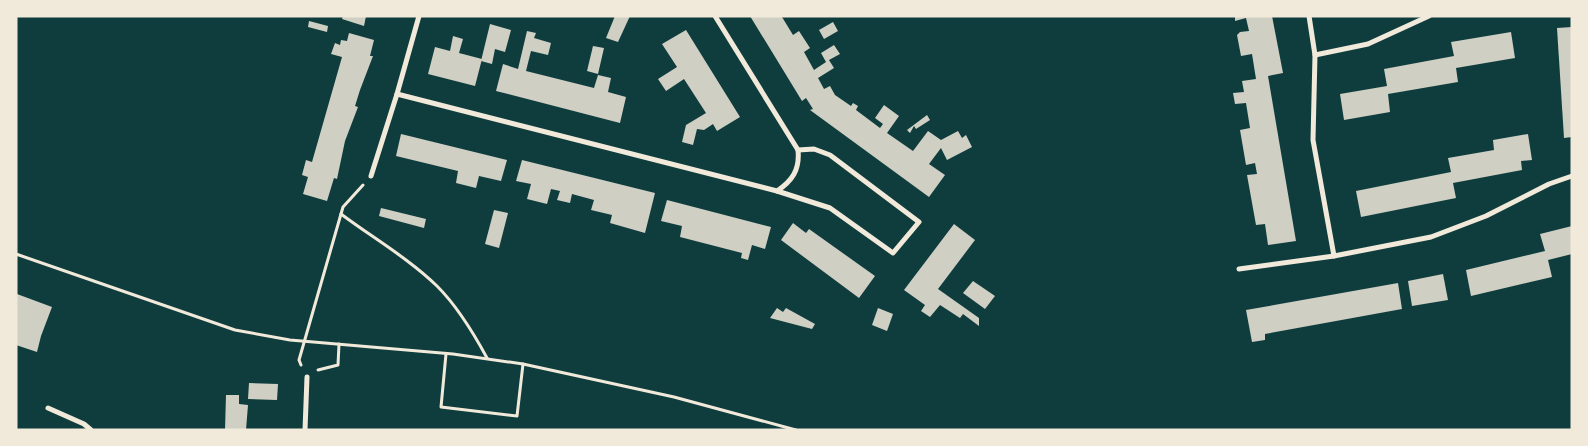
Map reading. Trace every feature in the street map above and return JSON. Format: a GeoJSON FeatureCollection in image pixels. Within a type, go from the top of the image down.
{"type":"FeatureCollection","features":[{"type":"Feature","properties":{"kind":"street"},"geometry":{"type":"LineString","coordinates":[[372,176],[398,94],[419,16]]}},
{"type":"Feature","properties":{"kind":"street"},"geometry":{"type":"LineString","coordinates":[[715,16],[798,150],[799,159],[794,175],[777,191]]}},
{"type":"Feature","properties":{"kind":"street"},"geometry":{"type":"LineString","coordinates":[[1309,16],[1315,55],[1314,140],[1334,256]]}},
{"type":"Feature","properties":{"kind":"street"},"geometry":{"type":"LineString","coordinates":[[1315,55],[1368,44],[1429,16]]}},
{"type":"Feature","properties":{"kind":"street"},"geometry":{"type":"LineString","coordinates":[[398,94],[777,191],[830,208],[894,253],[919,222],[830,155],[814,149],[798,150]]}},
{"type":"Feature","properties":{"kind":"street"},"geometry":{"type":"LineString","coordinates":[[1239,269],[1334,256],[1417,240],[1450,231],[1572,176]]}},
{"type":"Feature","properties":{"kind":"street"},"geometry":{"type":"LineString","coordinates":[[305,430],[307,377]]}},
{"type":"Feature","properties":{"kind":"street"},"geometry":{"type":"LineString","coordinates":[[48,408],[84,424],[91,430]]}},
{"type":"Feature","properties":{"kind":"path"},"geometry":{"type":"LineString","coordinates":[[339,344],[338,365],[332,368],[321,368],[307,377],[299,360],[343,206],[372,176]]}},
{"type":"Feature","properties":{"kind":"path"},"geometry":{"type":"LineString","coordinates":[[341,214],[413,265],[437,286],[466,321],[488,359]]}},
{"type":"Feature","properties":{"kind":"path"},"geometry":{"type":"LineString","coordinates":[[16,254],[235,330],[304,341],[446,354],[523,364],[683,399],[796,430]]}},
{"type":"Feature","properties":{"kind":"path"},"geometry":{"type":"LineString","coordinates":[[446,354],[441,407],[517,416],[523,364]]}},
{"type":"Feature","properties":{"kind":"building"},"geometry":{"type":"Polygon","coordinates":[[[343,16],[366,16],[364,26],[342,19],[343,16]]]}},
{"type":"Feature","properties":{"kind":"building"},"geometry":{"type":"Polygon","coordinates":[[[615,16],[630,16],[618,42],[606,38],[615,16]]]}},
{"type":"Feature","properties":{"kind":"building"},"geometry":{"type":"Polygon","coordinates":[[[750,16],[784,16],[782,17],[793,35],[799,31],[810,48],[804,52],[814,70],[826,62],[821,53],[834,45],[840,54],[829,60],[834,68],[818,78],[824,89],[830,86],[835,95],[851,106],[853,103],[858,106],[856,110],[880,128],[883,124],[875,118],[884,105],[899,116],[887,133],[913,151],[928,131],[941,140],[958,131],[962,138],[966,135],[972,147],[947,160],[941,148],[929,164],[945,175],[929,197],[810,110],[813,109],[806,98],[802,101],[750,16]]]}},
{"type":"Feature","properties":{"kind":"building"},"geometry":{"type":"Polygon","coordinates":[[[1235,16],[1272,16],[1283,73],[1268,76],[1296,241],[1268,245],[1265,224],[1256,225],[1247,175],[1257,174],[1255,163],[1246,165],[1240,130],[1250,128],[1246,103],[1235,104],[1233,93],[1244,92],[1242,81],[1256,79],[1252,54],[1241,56],[1237,35],[1240,32],[1249,31],[1246,18],[1235,21],[1235,16]]]}},
{"type":"Feature","properties":{"kind":"building"},"geometry":{"type":"Polygon","coordinates":[[[309,21],[328,26],[327,32],[308,27],[309,21]]]}},
{"type":"Feature","properties":{"kind":"building"},"geometry":{"type":"Polygon","coordinates":[[[833,22],[838,31],[824,39],[819,30],[833,22]]]}},
{"type":"Feature","properties":{"kind":"building"},"geometry":{"type":"Polygon","coordinates":[[[490,24],[511,30],[505,52],[495,49],[492,64],[481,61],[490,24]]]}},
{"type":"Feature","properties":{"kind":"building"},"geometry":{"type":"Polygon","coordinates":[[[1572,27],[1572,137],[1564,138],[1557,28],[1572,27]]]}},
{"type":"Feature","properties":{"kind":"building"},"geometry":{"type":"Polygon","coordinates":[[[686,30],[740,117],[717,131],[713,124],[704,130],[697,129],[693,145],[682,142],[686,125],[706,113],[684,79],[666,91],[658,79],[677,67],[662,44],[686,30]]]}},
{"type":"Feature","properties":{"kind":"building"},"geometry":{"type":"Polygon","coordinates":[[[527,31],[536,33],[534,38],[551,43],[548,55],[531,51],[526,71],[594,88],[598,75],[611,78],[608,92],[626,97],[620,123],[496,91],[503,64],[518,69],[527,31]]]}},
{"type":"Feature","properties":{"kind":"building"},"geometry":{"type":"Polygon","coordinates":[[[1511,32],[1515,58],[1456,68],[1458,82],[1388,94],[1390,112],[1344,120],[1340,94],[1387,86],[1384,69],[1454,56],[1451,42],[1511,32]]]}},
{"type":"Feature","properties":{"kind":"building"},"geometry":{"type":"Polygon","coordinates":[[[349,33],[374,40],[370,56],[373,56],[355,106],[358,107],[345,141],[337,179],[334,178],[327,201],[303,194],[308,177],[302,175],[306,160],[312,162],[342,57],[331,54],[335,43],[340,45],[341,40],[347,41],[349,33]]]}},
{"type":"Feature","properties":{"kind":"building"},"geometry":{"type":"Polygon","coordinates":[[[453,36],[463,39],[459,53],[482,59],[475,86],[428,74],[435,47],[450,51],[453,36]]]}},
{"type":"Feature","properties":{"kind":"building"},"geometry":{"type":"Polygon","coordinates":[[[593,46],[604,48],[598,74],[587,71],[593,46]]]}},
{"type":"Feature","properties":{"kind":"building"},"geometry":{"type":"Polygon","coordinates":[[[927,115],[930,120],[916,129],[914,126],[910,133],[907,130],[927,115]]]}},
{"type":"Feature","properties":{"kind":"building"},"geometry":{"type":"Polygon","coordinates":[[[401,134],[507,160],[501,181],[479,176],[476,188],[456,183],[458,171],[396,156],[401,134]]]}},
{"type":"Feature","properties":{"kind":"building"},"geometry":{"type":"Polygon","coordinates":[[[1528,134],[1532,160],[1521,161],[1522,170],[1453,183],[1456,198],[1361,217],[1356,191],[1451,172],[1448,158],[1494,150],[1493,140],[1528,134]]]}},
{"type":"Feature","properties":{"kind":"building"},"geometry":{"type":"Polygon","coordinates":[[[522,160],[655,193],[645,233],[610,223],[612,215],[591,210],[594,200],[572,194],[570,203],[557,200],[560,191],[551,189],[547,204],[527,199],[531,184],[516,181],[522,160]]]}},
{"type":"Feature","properties":{"kind":"building"},"geometry":{"type":"Polygon","coordinates":[[[667,200],[771,227],[765,249],[752,245],[748,260],[741,258],[742,253],[680,237],[682,226],[661,221],[667,200]]]}},
{"type":"Feature","properties":{"kind":"building"},"geometry":{"type":"Polygon","coordinates":[[[381,208],[426,219],[424,228],[379,216],[381,208]]]}},
{"type":"Feature","properties":{"kind":"building"},"geometry":{"type":"Polygon","coordinates":[[[494,210],[508,213],[499,248],[485,244],[494,210]]]}},
{"type":"Feature","properties":{"kind":"building"},"geometry":{"type":"Polygon","coordinates":[[[793,223],[806,233],[809,229],[875,276],[859,298],[781,240],[793,223]]]}},
{"type":"Feature","properties":{"kind":"building"},"geometry":{"type":"Polygon","coordinates":[[[954,224],[975,240],[938,289],[979,318],[979,326],[963,314],[960,318],[940,305],[930,317],[921,311],[925,305],[904,290],[954,224]]]}},
{"type":"Feature","properties":{"kind":"building"},"geometry":{"type":"Polygon","coordinates":[[[1572,226],[1572,254],[1548,260],[1552,277],[1471,296],[1466,270],[1545,251],[1540,234],[1572,226]]]}},
{"type":"Feature","properties":{"kind":"building"},"geometry":{"type":"Polygon","coordinates":[[[1443,274],[1448,300],[1412,306],[1408,281],[1443,274]]]}},
{"type":"Feature","properties":{"kind":"building"},"geometry":{"type":"Polygon","coordinates":[[[973,281],[995,296],[985,309],[963,293],[973,281]]]}},
{"type":"Feature","properties":{"kind":"building"},"geometry":{"type":"Polygon","coordinates":[[[1398,283],[1402,309],[1265,334],[1265,340],[1252,342],[1246,310],[1398,283]]]}},
{"type":"Feature","properties":{"kind":"building"},"geometry":{"type":"Polygon","coordinates":[[[17,294],[52,307],[37,352],[16,345],[17,294]]]}},
{"type":"Feature","properties":{"kind":"building"},"geometry":{"type":"Polygon","coordinates":[[[777,308],[783,312],[786,308],[815,324],[812,329],[770,318],[777,308]]]}},
{"type":"Feature","properties":{"kind":"building"},"geometry":{"type":"Polygon","coordinates":[[[878,308],[893,314],[887,331],[872,325],[878,308]]]}},
{"type":"Feature","properties":{"kind":"building"},"geometry":{"type":"Polygon","coordinates":[[[249,383],[278,384],[277,400],[248,399],[249,383]]]}},
{"type":"Feature","properties":{"kind":"building"},"geometry":{"type":"Polygon","coordinates":[[[226,395],[239,395],[239,404],[248,405],[246,430],[225,430],[226,395]]]}}]}
